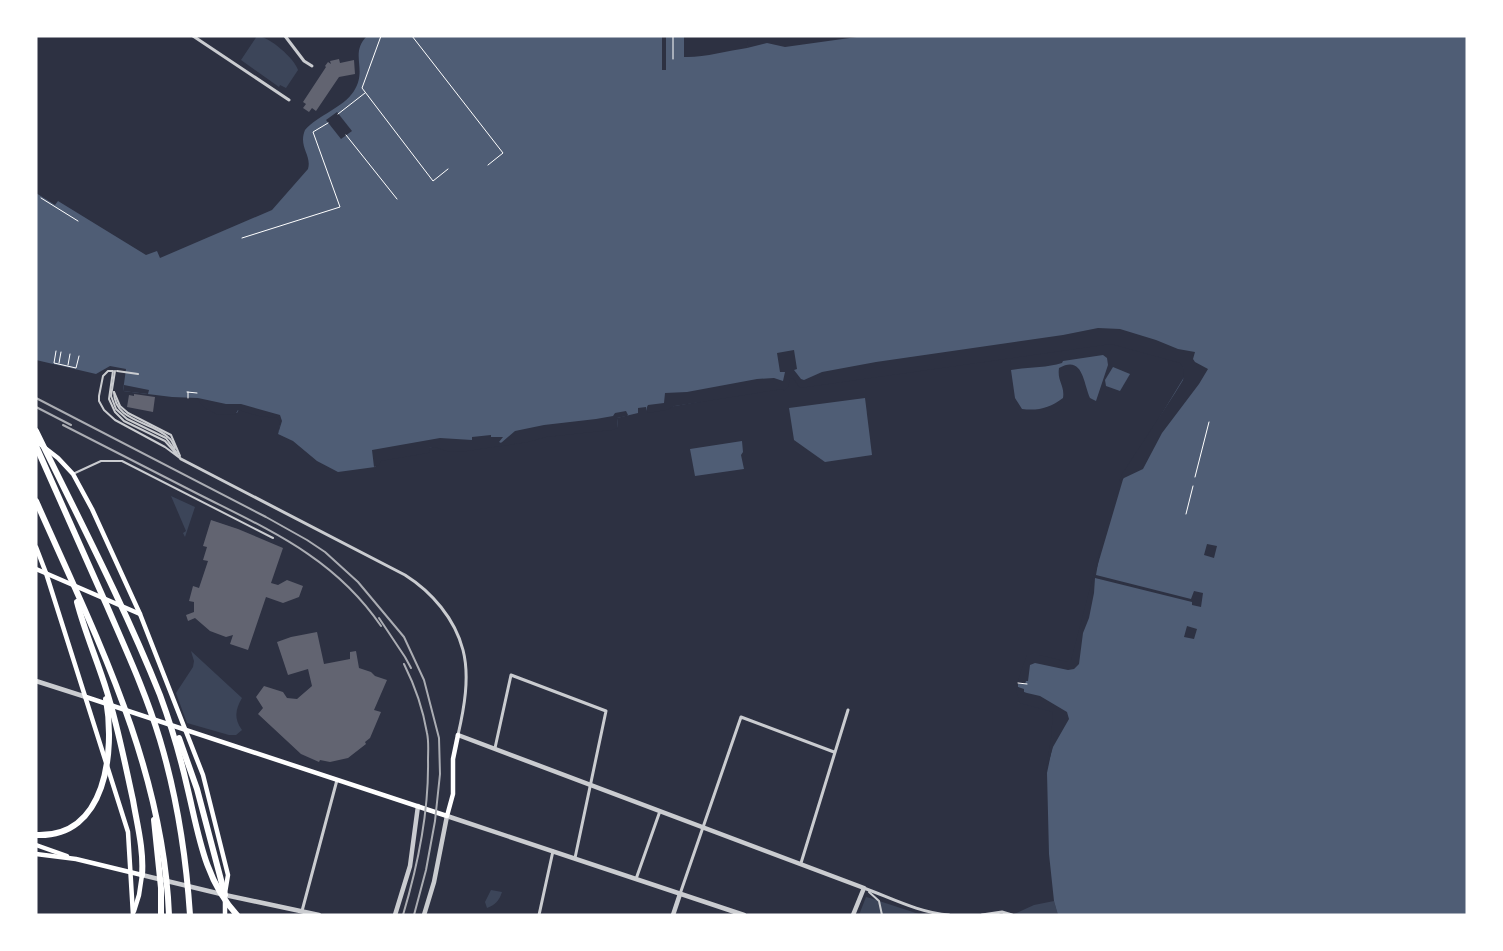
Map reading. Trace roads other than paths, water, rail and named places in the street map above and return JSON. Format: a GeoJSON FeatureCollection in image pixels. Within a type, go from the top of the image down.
{"type":"FeatureCollection","features":[{"type":"Feature","properties":{"kind":"highway"},"geometry":{"type":"LineString","coordinates":[[36,431],[118,599],[191,770],[225,895]]}},
{"type":"Feature","properties":{"kind":"highway"},"geometry":{"type":"LineString","coordinates":[[38,444],[154,720],[172,784],[181,827],[190,915]]}},
{"type":"Feature","properties":{"kind":"highway"},"geometry":{"type":"LineString","coordinates":[[36,501],[124,704],[139,746],[151,791],[164,857],[169,915]]}},
{"type":"Feature","properties":{"kind":"highway"},"geometry":{"type":"LineString","coordinates":[[71,579],[84,628],[111,706],[122,750],[140,837],[143,865],[142,875]]}},
{"type":"Feature","properties":{"kind":"highway"},"geometry":{"type":"LineString","coordinates":[[36,835],[60,832],[74,826],[82,820],[96,801],[103,779],[108,748],[105,696],[98,666]]}},
{"type":"Feature","properties":{"kind":"highway"},"geometry":{"type":"LineString","coordinates":[[159,694],[177,746],[209,872],[217,889],[235,913]]}},
{"type":"Feature","properties":{"kind":"highway"},"geometry":{"type":"LineString","coordinates":[[151,791],[161,888],[161,915]]}},
{"type":"Feature","properties":{"kind":"main road"},"geometry":{"type":"LineString","coordinates":[[38,444],[58,458],[73,474],[92,509],[140,614],[186,730],[203,776],[228,875],[224,915]]}},
{"type":"Feature","properties":{"kind":"main road"},"geometry":{"type":"LineString","coordinates":[[36,547],[46,573],[128,832],[133,915]]}},
{"type":"Feature","properties":{"kind":"main road"},"geometry":{"type":"LineString","coordinates":[[36,569],[140,614]]}},
{"type":"Feature","properties":{"kind":"main road"},"geometry":{"type":"LineString","coordinates":[[86,697],[447,816],[453,794],[453,764],[458,735]]}},
{"type":"Feature","properties":{"kind":"main road"},"geometry":{"type":"LineString","coordinates":[[36,845],[76,860]]}},
{"type":"Feature","properties":{"kind":"main road"},"geometry":{"type":"LineString","coordinates":[[36,854],[76,860],[142,875],[133,915]]}},
{"type":"Feature","properties":{"kind":"street"},"geometry":{"type":"LineString","coordinates":[[193,36],[289,100]]}},
{"type":"Feature","properties":{"kind":"street"},"geometry":{"type":"LineString","coordinates":[[285,36],[304,61],[312,66]]}},
{"type":"Feature","properties":{"kind":"street"},"geometry":{"type":"LineString","coordinates":[[181,459],[405,576],[432,596],[451,622],[463,650],[466,688],[458,735],[914,907],[949,915]]}},
{"type":"Feature","properties":{"kind":"street"},"geometry":{"type":"LineString","coordinates":[[495,748],[511,675],[606,710],[574,858]]}},
{"type":"Feature","properties":{"kind":"street"},"geometry":{"type":"LineString","coordinates":[[36,681],[86,697]]}},
{"type":"Feature","properties":{"kind":"street"},"geometry":{"type":"LineString","coordinates":[[801,863],[848,710]]}},
{"type":"Feature","properties":{"kind":"street"},"geometry":{"type":"LineString","coordinates":[[673,915],[741,717],[834,752]]}},
{"type":"Feature","properties":{"kind":"street"},"geometry":{"type":"LineString","coordinates":[[302,911],[337,780]]}},
{"type":"Feature","properties":{"kind":"street"},"geometry":{"type":"LineString","coordinates":[[395,915],[410,866],[418,806]]}},
{"type":"Feature","properties":{"kind":"street"},"geometry":{"type":"LineString","coordinates":[[636,879],[660,811]]}},
{"type":"Feature","properties":{"kind":"street"},"geometry":{"type":"LineString","coordinates":[[424,915],[434,882],[447,816],[744,915]]}},
{"type":"Feature","properties":{"kind":"street"},"geometry":{"type":"LineString","coordinates":[[539,915],[553,851]]}},
{"type":"Feature","properties":{"kind":"street"},"geometry":{"type":"LineString","coordinates":[[142,875],[319,915]]}},
{"type":"Feature","properties":{"kind":"street"},"geometry":{"type":"LineString","coordinates":[[853,915],[864,888]]}},
{"type":"Feature","properties":{"kind":"street"},"geometry":{"type":"LineString","coordinates":[[982,915],[1002,912],[1011,914]]}},
{"type":"Feature","properties":{"kind":"lane"},"geometry":{"type":"LineString","coordinates":[[138,374],[115,371],[108,371],[104,374],[99,392],[100,406],[107,414],[165,446],[181,459]]}},
{"type":"Feature","properties":{"kind":"lane"},"geometry":{"type":"LineString","coordinates":[[115,371],[109,399],[115,412],[124,421],[164,441],[181,459]]}},
{"type":"Feature","properties":{"kind":"lane"},"geometry":{"type":"LineString","coordinates":[[114,392],[116,403],[120,410],[168,436],[181,459]]}},
{"type":"Feature","properties":{"kind":"lane"},"geometry":{"type":"LineString","coordinates":[[73,474],[101,460],[122,461],[273,538]]}},
{"type":"Feature","properties":{"kind":"lane"},"geometry":{"type":"LineString","coordinates":[[864,888],[879,901],[882,915]]}},
{"type":"Feature","properties":{"kind":"railway"},"geometry":{"type":"LineString","coordinates":[[36,398],[307,540],[325,552],[358,582],[404,637],[424,680],[439,738],[440,774],[435,821],[426,870],[414,915]]}},
{"type":"Feature","properties":{"kind":"railway"},"geometry":{"type":"LineString","coordinates":[[36,407],[71,425]]}},
{"type":"Feature","properties":{"kind":"railway"},"geometry":{"type":"LineString","coordinates":[[63,425],[275,533],[321,563],[343,581],[363,602],[381,626]]}},
{"type":"Feature","properties":{"kind":"railway"},"geometry":{"type":"LineString","coordinates":[[379,618],[411,668]]}},
{"type":"Feature","properties":{"kind":"railway"},"geometry":{"type":"LineString","coordinates":[[403,915],[422,838],[428,780],[427,733],[421,706],[404,664]]}}]}
